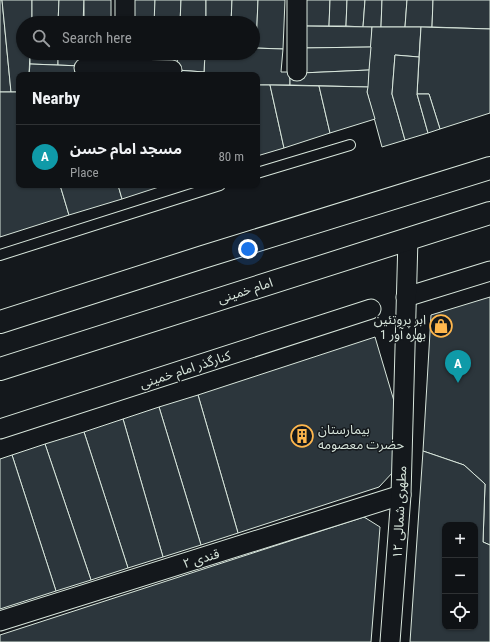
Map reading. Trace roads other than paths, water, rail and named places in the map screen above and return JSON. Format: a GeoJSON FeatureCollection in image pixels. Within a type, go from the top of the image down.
{"type":"FeatureCollection","features":[{"type":"Feature","properties":{"kind":"main road"},"geometry":{"type":"LineString","coordinates":[[0,322],[490,168]]}},
{"type":"Feature","properties":{"kind":"main road","name":"امام خمینی"},"geometry":{"type":"LineString","coordinates":[[0,369],[490,213]]}},
{"type":"Feature","properties":{"kind":"street"},"geometry":{"type":"LineString","coordinates":[[125,0],[125,16]]}},
{"type":"Feature","properties":{"kind":"street"},"geometry":{"type":"LineString","coordinates":[[297,0],[297,71]]}},
{"type":"Feature","properties":{"kind":"street"},"geometry":{"type":"LineString","coordinates":[[84,68],[125,61],[172,70]]}},
{"type":"Feature","properties":{"kind":"street","name":"مطهری شمالی ۱۲"},"geometry":{"type":"LineString","coordinates":[[390,642],[401,495],[408,238]]}},
{"type":"Feature","properties":{"kind":"street"},"geometry":{"type":"LineString","coordinates":[[406,297],[490,271]]}},
{"type":"Feature","properties":{"kind":"street","name":"کنارگذر امام خمینی"},"geometry":{"type":"LineString","coordinates":[[0,428],[371,309]]}},
{"type":"Feature","properties":{"kind":"street","name":"قندی ۲"},"geometry":{"type":"LineString","coordinates":[[0,620],[401,495]]}},
{"type":"Feature","properties":{"kind":"lane"},"geometry":{"type":"LineString","coordinates":[[260,173],[350,145]]}},
{"type":"Feature","properties":{"kind":"lane"},"geometry":{"type":"LineString","coordinates":[[0,255],[211,188]]}},
{"type":"Feature","properties":{"kind":"place","name":"ابر پروتئین بهره آور 1"},"geometry":{"type":"Point","coordinates":[441,326]}},
{"type":"Feature","properties":{"kind":"place","name":"مسجد امام حسن"},"geometry":{"type":"Point","coordinates":[458,383]}},
{"type":"Feature","properties":{"kind":"place","name":"بیمارستان حضرت معصومه"},"geometry":{"type":"Point","coordinates":[302,436]}}]}
